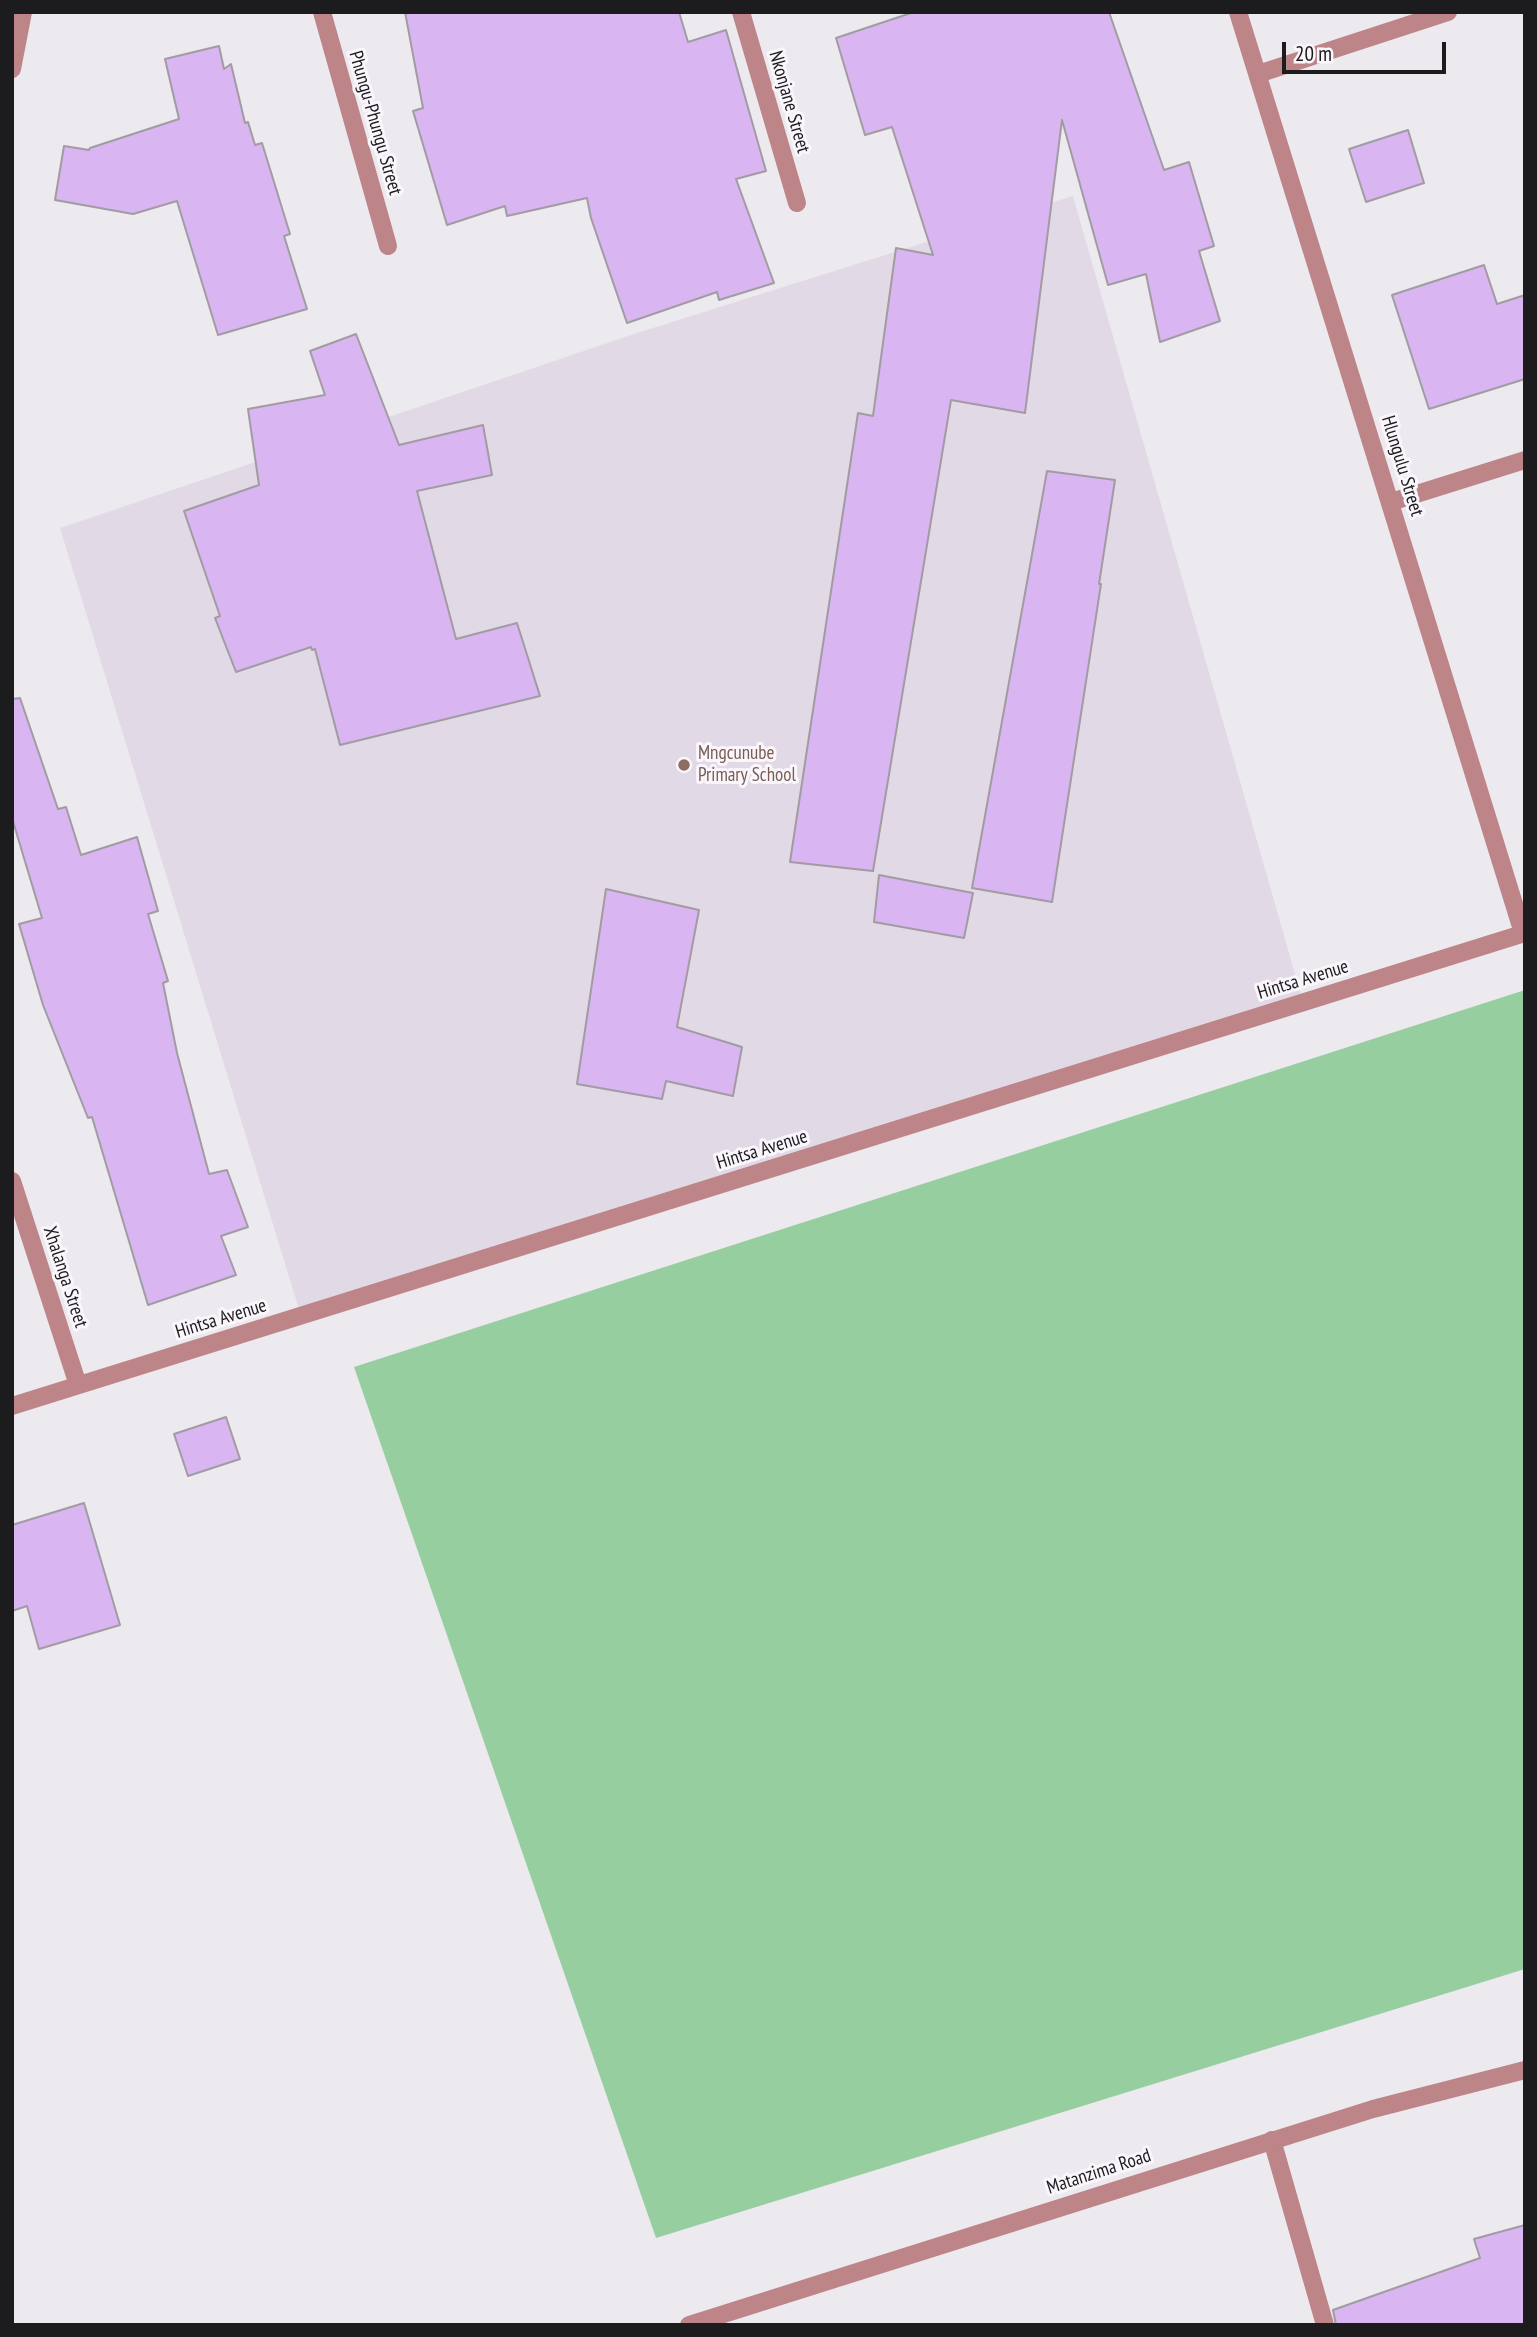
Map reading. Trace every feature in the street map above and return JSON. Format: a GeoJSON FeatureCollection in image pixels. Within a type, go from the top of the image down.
{"type":"FeatureCollection","features":[{"type":"Feature","properties":{"kind":"street"},"geometry":{"type":"LineString","coordinates":[[12,69],[23,12]]}},
{"type":"Feature","properties":{"kind":"street","name":"Phungu-Phungu Street"},"geometry":{"type":"LineString","coordinates":[[322,12],[388,246]]}},
{"type":"Feature","properties":{"kind":"street","name":"Nkonjane Street"},"geometry":{"type":"LineString","coordinates":[[741,12],[797,203]]}},
{"type":"Feature","properties":{"kind":"street","name":"Hlungulu Street"},"geometry":{"type":"LineString","coordinates":[[1238,12],[1524,933]]}},
{"type":"Feature","properties":{"kind":"street"},"geometry":{"type":"LineString","coordinates":[[1258,74],[1448,12]]}},
{"type":"Feature","properties":{"kind":"street"},"geometry":{"type":"LineString","coordinates":[[1391,502],[1525,460]]}},
{"type":"Feature","properties":{"kind":"street","name":"Hintsa Avenue"},"geometry":{"type":"LineString","coordinates":[[12,1406],[1524,933]]}},
{"type":"Feature","properties":{"kind":"street","name":"Xhalanga Street"},"geometry":{"type":"LineString","coordinates":[[12,1181],[78,1385]]}},
{"type":"Feature","properties":{"kind":"street","name":"Matanzima Road"},"geometry":{"type":"LineString","coordinates":[[689,2325],[1373,2109],[1525,2070]]}},
{"type":"Feature","properties":{"kind":"street"},"geometry":{"type":"LineString","coordinates":[[1272,2140],[1325,2325]]}},
{"type":"Feature","properties":{"kind":"shaded area","name":"Mngcunube Primary School"},"geometry":{"type":"Polygon","coordinates":[[[1073,196],[1303,1002],[301,1316],[60,528],[637,333],[1073,196]]]}},
{"type":"Feature","properties":{"kind":"green space"},"geometry":{"type":"Polygon","coordinates":[[[1525,990],[1525,1969],[656,2238],[354,1367],[1525,990]]]}},
{"type":"Feature","properties":{"kind":"building"},"geometry":{"type":"Polygon","coordinates":[[[405,12],[679,12],[688,42],[726,30],[766,171],[736,179],[774,283],[719,300],[717,292],[627,323],[591,218],[587,198],[507,216],[505,206],[447,225],[413,111],[423,108],[405,12]]]}},
{"type":"Feature","properties":{"kind":"building"},"geometry":{"type":"Polygon","coordinates":[[[914,12],[1109,12],[1164,170],[1189,162],[1214,246],[1199,251],[1220,321],[1160,342],[1146,274],[1108,285],[1062,120],[1025,413],[951,400],[873,871],[790,862],[858,413],[873,416],[896,248],[933,255],[892,127],[865,135],[836,38],[914,12]]]}},
{"type":"Feature","properties":{"kind":"building"},"geometry":{"type":"Polygon","coordinates":[[[219,46],[224,69],[231,64],[245,123],[248,122],[255,145],[262,143],[290,234],[284,236],[307,309],[218,335],[177,201],[133,214],[55,200],[64,146],[89,150],[179,119],[165,59],[219,46]]]}},
{"type":"Feature","properties":{"kind":"building"},"geometry":{"type":"Polygon","coordinates":[[[1408,130],[1424,183],[1366,202],[1349,149],[1408,130]]]}},
{"type":"Feature","properties":{"kind":"building"},"geometry":{"type":"Polygon","coordinates":[[[1484,265],[1497,304],[1525,295],[1525,379],[1429,409],[1392,295],[1484,265]]]}},
{"type":"Feature","properties":{"kind":"building"},"geometry":{"type":"Polygon","coordinates":[[[356,334],[399,445],[483,425],[492,475],[417,491],[456,639],[517,623],[540,696],[340,745],[315,649],[312,650],[311,647],[236,672],[215,618],[220,616],[184,511],[259,485],[248,409],[325,395],[310,351],[356,334]]]}},
{"type":"Feature","properties":{"kind":"building"},"geometry":{"type":"Polygon","coordinates":[[[1047,471],[1115,480],[1052,902],[972,888],[1047,471]]]}},
{"type":"Feature","properties":{"kind":"building"},"geometry":{"type":"Polygon","coordinates":[[[20,698],[58,809],[66,807],[81,855],[137,837],[158,911],[148,914],[168,981],[163,983],[177,1053],[209,1174],[227,1170],[248,1227],[221,1236],[236,1275],[148,1305],[92,1117],[88,1118],[43,1005],[19,924],[42,918],[12,818],[12,699],[20,698]]]}},
{"type":"Feature","properties":{"kind":"building"},"geometry":{"type":"Polygon","coordinates":[[[879,875],[973,893],[964,938],[874,922],[879,875]]]}},
{"type":"Feature","properties":{"kind":"building"},"geometry":{"type":"Polygon","coordinates":[[[606,889],[699,910],[677,1027],[742,1047],[733,1096],[666,1081],[662,1099],[577,1084],[606,889]]]}},
{"type":"Feature","properties":{"kind":"building"},"geometry":{"type":"Polygon","coordinates":[[[226,1417],[240,1459],[188,1476],[174,1434],[226,1417]]]}},
{"type":"Feature","properties":{"kind":"building"},"geometry":{"type":"Polygon","coordinates":[[[84,1503],[120,1625],[39,1649],[27,1606],[12,1611],[12,1525],[84,1503]]]}},
{"type":"Feature","properties":{"kind":"building"},"geometry":{"type":"Polygon","coordinates":[[[1525,2225],[1525,2325],[1336,2325],[1333,2310],[1480,2258],[1474,2239],[1525,2225]]]}},
{"type":"Feature","properties":{"kind":"place","name":"Mngcunube Primary School"},"geometry":{"type":"Point","coordinates":[684,765]}}]}
